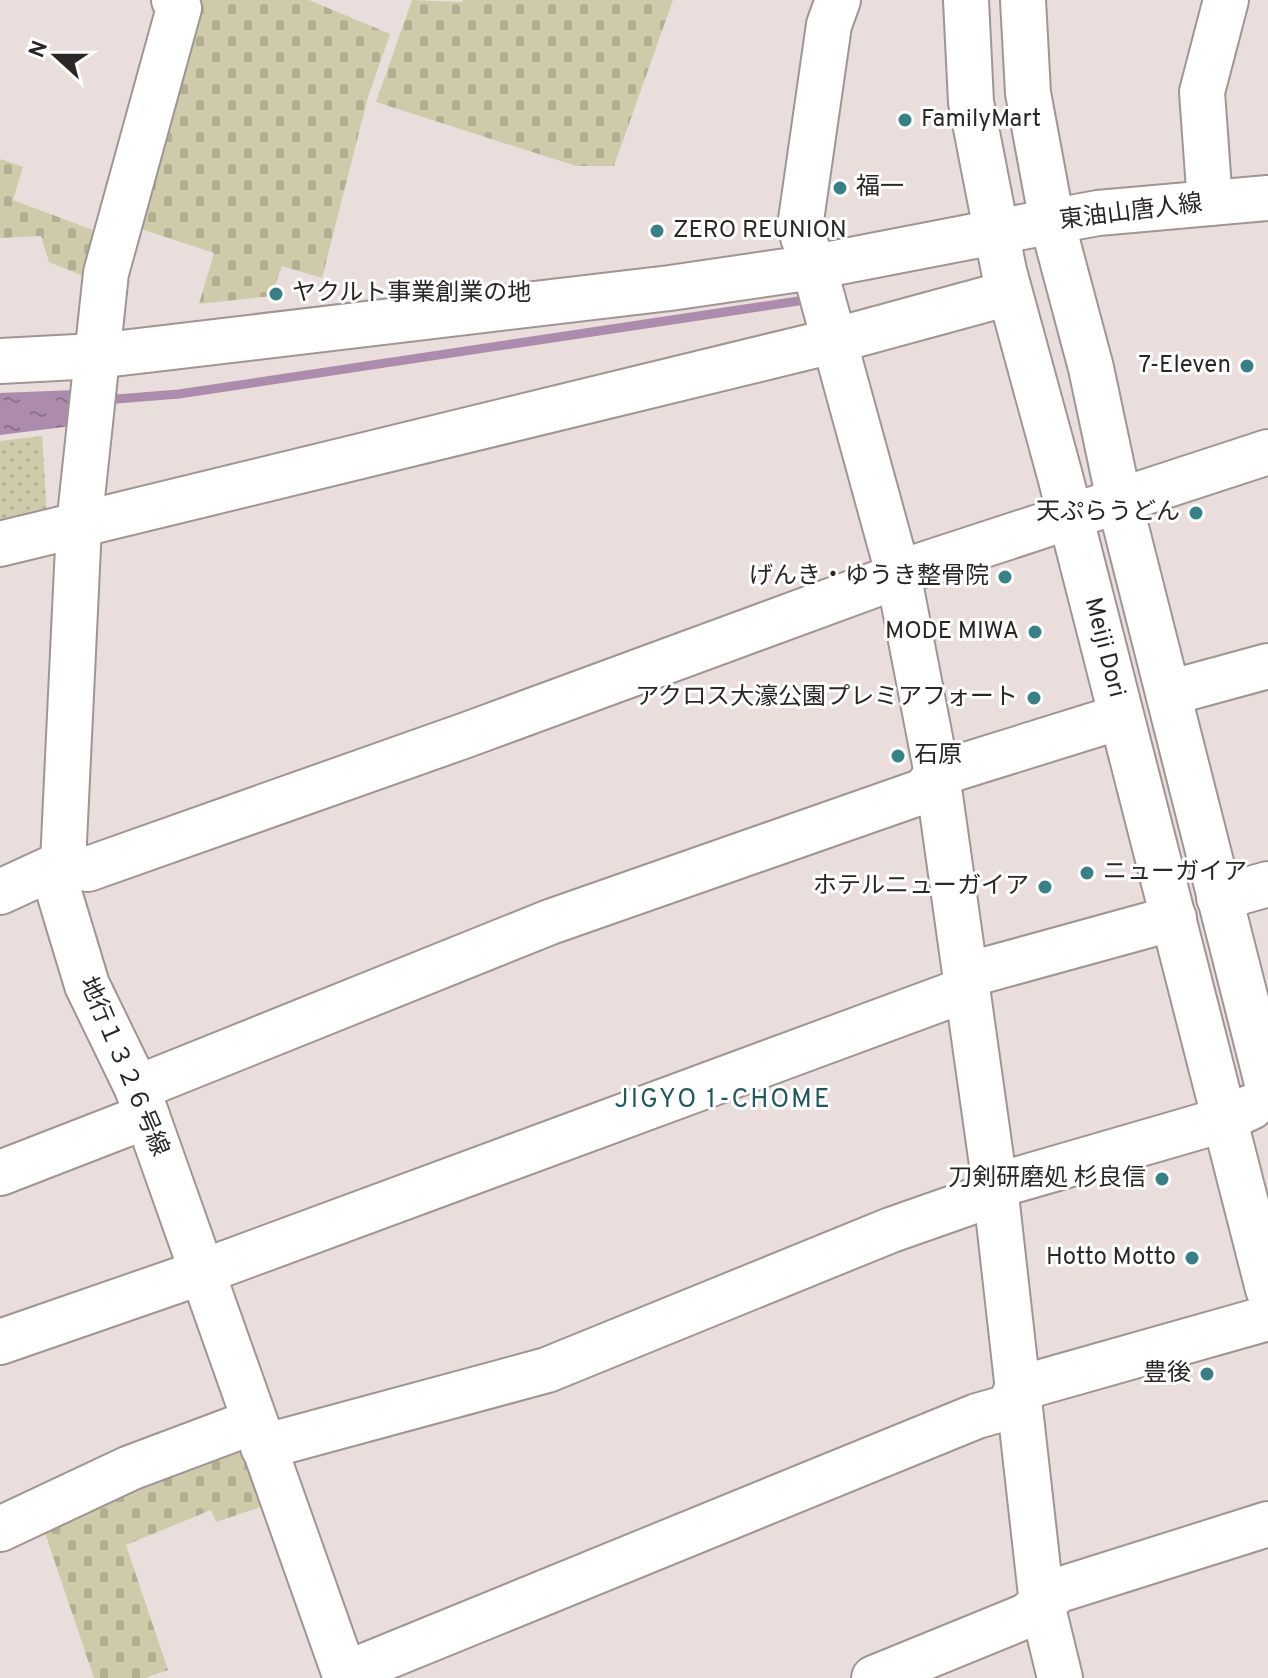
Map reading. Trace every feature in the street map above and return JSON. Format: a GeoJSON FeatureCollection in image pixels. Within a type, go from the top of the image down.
{"type":"FeatureCollection","features":[{"type":"Feature","properties":{"kind":"street","name":"地行１３２６号線"},"geometry":{"type":"LineString","coordinates":[[174,0],[179,8],[106,273],[79,526],[63,863],[58,889],[87,985],[142,1102],[346,1676]]}},
{"type":"Feature","properties":{"kind":"street"},"geometry":{"type":"LineString","coordinates":[[838,0],[829,25],[801,220],[803,237],[814,267],[898,573],[937,774],[995,1186],[1042,1604],[1060,1678]]}},
{"type":"Feature","properties":{"kind":"street","name":"Meiji Dori"},"geometry":{"type":"LineString","coordinates":[[966,0],[971,102],[1009,293],[1070,515],[1268,1289]]}},
{"type":"Feature","properties":{"kind":"street"},"geometry":{"type":"LineString","coordinates":[[1023,0],[1028,93],[1052,222],[1091,368],[1119,500],[1268,1087]]}},
{"type":"Feature","properties":{"kind":"street"},"geometry":{"type":"LineString","coordinates":[[1210,203],[1202,92],[1226,0]]}},
{"type":"Feature","properties":{"kind":"street","name":"東油山唐人線"},"geometry":{"type":"LineString","coordinates":[[0,361],[95,368],[814,267],[1098,213],[1268,198]]}},
{"type":"Feature","properties":{"kind":"street"},"geometry":{"type":"LineString","coordinates":[[0,544],[833,341],[1009,293]]}},
{"type":"Feature","properties":{"kind":"street"},"geometry":{"type":"LineString","coordinates":[[0,892],[63,863],[88,869],[469,734],[890,579],[898,573],[1268,452]]}},
{"type":"Feature","properties":{"kind":"street"},"geometry":{"type":"LineString","coordinates":[[1169,693],[1268,666]]}},
{"type":"Feature","properties":{"kind":"street"},"geometry":{"type":"LineString","coordinates":[[0,1173],[142,1102],[550,922],[924,791],[937,774],[1120,717]]}},
{"type":"Feature","properties":{"kind":"street"},"geometry":{"type":"LineString","coordinates":[[1219,898],[1268,884]]}},
{"type":"Feature","properties":{"kind":"street"},"geometry":{"type":"LineString","coordinates":[[967,975],[1174,918]]}},
{"type":"Feature","properties":{"kind":"street"},"geometry":{"type":"LineString","coordinates":[[0,1342],[202,1272],[962,991],[967,975]]}},
{"type":"Feature","properties":{"kind":"street"},"geometry":{"type":"LineString","coordinates":[[0,1529],[130,1468],[259,1434],[547,1370],[891,1230],[985,1197],[995,1186],[1226,1119],[1268,1099]]}},
{"type":"Feature","properties":{"kind":"street"},"geometry":{"type":"LineString","coordinates":[[1017,1389],[1268,1318]]}},
{"type":"Feature","properties":{"kind":"street"},"geometry":{"type":"LineString","coordinates":[[346,1676],[977,1416],[1009,1407],[1017,1389]]}},
{"type":"Feature","properties":{"kind":"street"},"geometry":{"type":"LineString","coordinates":[[874,1678],[1026,1616],[1059,1590],[1268,1524]]}},
{"type":"Feature","properties":{"kind":"green space"},"geometry":{"type":"Polygon","coordinates":[[[196,0],[309,0],[390,34],[368,97],[322,278],[282,266],[271,296],[199,304],[214,253],[129,225],[196,0]]]}},
{"type":"Feature","properties":{"kind":"green space"},"geometry":{"type":"Polygon","coordinates":[[[412,0],[673,0],[614,166],[576,166],[376,102],[412,0]]]}},
{"type":"Feature","properties":{"kind":"green space"},"geometry":{"type":"Polygon","coordinates":[[[0,159],[23,167],[13,200],[98,232],[90,279],[49,262],[41,236],[0,238],[0,159]]]}},
{"type":"Feature","properties":{"kind":"green space"},"geometry":{"type":"Polygon","coordinates":[[[42,436],[47,516],[0,526],[0,441],[42,436]]]}},
{"type":"Feature","properties":{"kind":"green space"},"geometry":{"type":"Polygon","coordinates":[[[238,1440],[266,1505],[216,1522],[211,1510],[126,1545],[168,1670],[145,1678],[94,1678],[41,1521],[238,1440]]]}},
{"type":"Feature","properties":{"kind":"water"},"geometry":{"type":"Polygon","coordinates":[[[76,390],[72,426],[0,435],[0,393],[76,390]]]}},
{"type":"Feature","properties":{"kind":"waterway"},"geometry":{"type":"LineString","coordinates":[[104,400],[179,394],[805,300]]}},
{"type":"Feature","properties":{"kind":"place","name":"FamilyMart"},"geometry":{"type":"Point","coordinates":[905,120]}},
{"type":"Feature","properties":{"kind":"place","name":"福一"},"geometry":{"type":"Point","coordinates":[840,188]}},
{"type":"Feature","properties":{"kind":"place","name":"ZERO REUNION"},"geometry":{"type":"Point","coordinates":[657,231]}},
{"type":"Feature","properties":{"kind":"place","name":"ヤクルト事業創業の地"},"geometry":{"type":"Point","coordinates":[276,294]}},
{"type":"Feature","properties":{"kind":"place","name":"7-Eleven"},"geometry":{"type":"Point","coordinates":[1247,366]}},
{"type":"Feature","properties":{"kind":"place","name":"天ぷらうどん"},"geometry":{"type":"Point","coordinates":[1196,513]}},
{"type":"Feature","properties":{"kind":"place","name":"げんき・ゆうき整骨院"},"geometry":{"type":"Point","coordinates":[1005,577]}},
{"type":"Feature","properties":{"kind":"place","name":"MODE MIWA"},"geometry":{"type":"Point","coordinates":[1035,632]}},
{"type":"Feature","properties":{"kind":"place","name":"アクロス大濠公園プレミアフォート"},"geometry":{"type":"Point","coordinates":[1034,698]}},
{"type":"Feature","properties":{"kind":"place","name":"石原"},"geometry":{"type":"Point","coordinates":[898,756]}},
{"type":"Feature","properties":{"kind":"place","name":"ニューガイア"},"geometry":{"type":"Point","coordinates":[1087,873]}},
{"type":"Feature","properties":{"kind":"place","name":"ホテルニューガイア"},"geometry":{"type":"Point","coordinates":[1045,887]}},
{"type":"Feature","properties":{"kind":"place","name":"刀剣研磨処 杉良信"},"geometry":{"type":"Point","coordinates":[1162,1179]}},
{"type":"Feature","properties":{"kind":"place","name":"Hotto Motto"},"geometry":{"type":"Point","coordinates":[1192,1258]}},
{"type":"Feature","properties":{"kind":"place","name":"豊後"},"geometry":{"type":"Point","coordinates":[1207,1374]}},
{"type":"Feature","properties":{"kind":"district","name":"JIGYO 1-CHOME"},"geometry":{"type":"Point","coordinates":[723,1100]}}]}
